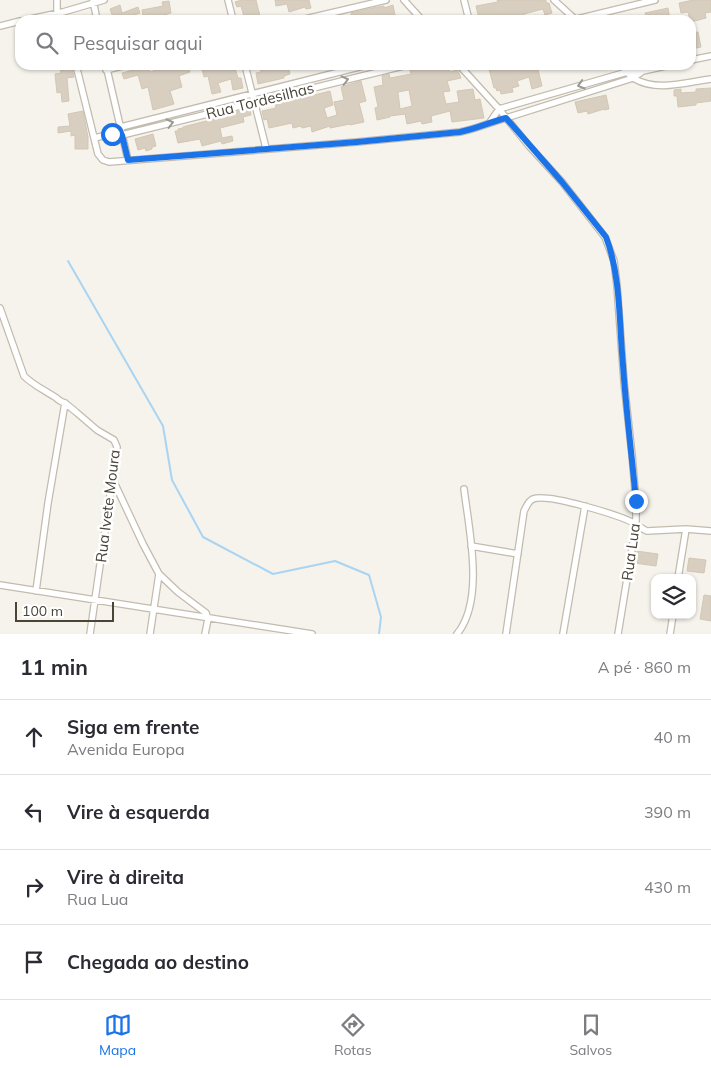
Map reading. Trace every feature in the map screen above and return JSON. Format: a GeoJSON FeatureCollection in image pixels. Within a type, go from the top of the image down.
{"type":"FeatureCollection","features":[{"type":"Feature","properties":{"kind":"street"},"geometry":{"type":"LineString","coordinates":[[57,0],[60,13]]}},
{"type":"Feature","properties":{"kind":"street"},"geometry":{"type":"LineString","coordinates":[[50,15],[94,1],[104,0]]}},
{"type":"Feature","properties":{"kind":"street"},"geometry":{"type":"LineString","coordinates":[[228,0],[232,15]]}},
{"type":"Feature","properties":{"kind":"street"},"geometry":{"type":"LineString","coordinates":[[322,15],[386,0]]}},
{"type":"Feature","properties":{"kind":"street"},"geometry":{"type":"LineString","coordinates":[[404,0],[418,15]]}},
{"type":"Feature","properties":{"kind":"street"},"geometry":{"type":"LineString","coordinates":[[464,0],[468,15]]}},
{"type":"Feature","properties":{"kind":"street"},"geometry":{"type":"LineString","coordinates":[[554,0],[570,15]]}},
{"type":"Feature","properties":{"kind":"street"},"geometry":{"type":"LineString","coordinates":[[595,15],[655,0]]}},
{"type":"Feature","properties":{"kind":"street"},"geometry":{"type":"LineString","coordinates":[[94,1],[96,15]]}},
{"type":"Feature","properties":{"kind":"street"},"geometry":{"type":"LineString","coordinates":[[0,26],[15,22]]}},
{"type":"Feature","properties":{"kind":"street"},"geometry":{"type":"LineString","coordinates":[[696,59],[711,56]]}},
{"type":"Feature","properties":{"kind":"street"},"geometry":{"type":"LineString","coordinates":[[77,70],[98,154],[103,160],[109,162],[460,132],[633,78],[643,71]]}},
{"type":"Feature","properties":{"kind":"street"},"geometry":{"type":"LineString","coordinates":[[107,70],[128,160]]}},
{"type":"Feature","properties":{"kind":"street"},"geometry":{"type":"LineString","coordinates":[[246,70],[266,148]]}},
{"type":"Feature","properties":{"kind":"street","name":"Rua Tordesilhas"},"geometry":{"type":"LineString","coordinates":[[112,134],[121,127],[347,70]]}},
{"type":"Feature","properties":{"kind":"street","name":"Rua Tordesilhas"},"geometry":{"type":"LineString","coordinates":[[94,138],[112,134],[122,135],[387,70]]}},
{"type":"Feature","properties":{"kind":"street","name":"Rua Lua"},"geometry":{"type":"LineString","coordinates":[[463,70],[562,182],[606,237],[614,262],[636,501],[636,524],[618,634]]}},
{"type":"Feature","properties":{"kind":"street"},"geometry":{"type":"LineString","coordinates":[[490,122],[499,109],[628,72],[648,70]]}},
{"type":"Feature","properties":{"kind":"street"},"geometry":{"type":"LineString","coordinates":[[628,72],[633,78],[646,84],[659,86],[711,79]]}},
{"type":"Feature","properties":{"kind":"street"},"geometry":{"type":"LineString","coordinates":[[0,308],[24,376],[31,383],[64,404],[36,591]]}},
{"type":"Feature","properties":{"kind":"street","name":"Rua Ivete Moura"},"geometry":{"type":"LineString","coordinates":[[64,404],[97,430],[116,442],[117,447],[90,634]]}},
{"type":"Feature","properties":{"kind":"street"},"geometry":{"type":"LineString","coordinates":[[112,479],[159,574],[178,592],[206,613],[208,619],[205,634]]}},
{"type":"Feature","properties":{"kind":"street"},"geometry":{"type":"LineString","coordinates":[[457,634],[465,622],[471,605],[473,581],[464,489]]}},
{"type":"Feature","properties":{"kind":"street"},"geometry":{"type":"LineString","coordinates":[[506,634],[524,511],[529,502],[535,498],[599,510],[636,524],[641,529],[647,531],[686,529],[711,531]]}},
{"type":"Feature","properties":{"kind":"street"},"geometry":{"type":"LineString","coordinates":[[564,634],[584,506]]}},
{"type":"Feature","properties":{"kind":"street"},"geometry":{"type":"LineString","coordinates":[[679,574],[686,529]]}},
{"type":"Feature","properties":{"kind":"street"},"geometry":{"type":"LineString","coordinates":[[471,546],[518,554]]}},
{"type":"Feature","properties":{"kind":"street"},"geometry":{"type":"LineString","coordinates":[[150,634],[159,574]]}},
{"type":"Feature","properties":{"kind":"street"},"geometry":{"type":"LineString","coordinates":[[0,585],[310,634]]}},
{"type":"Feature","properties":{"kind":"street"},"geometry":{"type":"LineString","coordinates":[[670,634],[672,619]]}},
{"type":"Feature","properties":{"kind":"street"},"geometry":{"type":"LineString","coordinates":[[260,634],[261,626]]}},
{"type":"Feature","properties":{"kind":"building"},"geometry":{"type":"Polygon","coordinates":[[[256,0],[260,15],[244,15],[241,6],[237,7],[235,2],[256,0]]]}},
{"type":"Feature","properties":{"kind":"building"},"geometry":{"type":"Polygon","coordinates":[[[275,0],[309,0],[311,8],[306,9],[305,7],[289,12],[287,4],[276,6],[275,0]]]}},
{"type":"Feature","properties":{"kind":"building"},"geometry":{"type":"Polygon","coordinates":[[[497,0],[546,0],[552,13],[545,15],[543,9],[524,15],[478,15],[476,6],[498,2],[497,0]]]}},
{"type":"Feature","properties":{"kind":"building"},"geometry":{"type":"Polygon","coordinates":[[[693,0],[711,0],[711,12],[705,13],[706,18],[696,21],[696,15],[689,15],[688,12],[681,13],[679,3],[693,0]]]}},
{"type":"Feature","properties":{"kind":"building"},"geometry":{"type":"Polygon","coordinates":[[[169,1],[171,13],[143,15],[142,10],[163,6],[162,2],[169,1]]]}},
{"type":"Feature","properties":{"kind":"building"},"geometry":{"type":"Polygon","coordinates":[[[120,5],[122,13],[138,7],[140,13],[134,15],[112,15],[110,9],[120,5]]]}},
{"type":"Feature","properties":{"kind":"building"},"geometry":{"type":"Polygon","coordinates":[[[393,5],[395,15],[351,15],[351,13],[384,6],[384,8],[393,5]]]}},
{"type":"Feature","properties":{"kind":"building"},"geometry":{"type":"Polygon","coordinates":[[[668,8],[669,15],[646,15],[645,13],[668,8]]]}},
{"type":"Feature","properties":{"kind":"building"},"geometry":{"type":"Polygon","coordinates":[[[696,32],[698,32],[701,47],[696,48],[696,32]]]}},
{"type":"Feature","properties":{"kind":"building"},"geometry":{"type":"Polygon","coordinates":[[[61,70],[72,70],[74,77],[67,78],[69,101],[62,102],[61,92],[57,93],[55,74],[61,73],[61,70]]]}},
{"type":"Feature","properties":{"kind":"building"},"geometry":{"type":"Polygon","coordinates":[[[133,70],[150,70],[150,72],[156,70],[189,70],[190,72],[179,76],[182,87],[170,91],[174,104],[153,110],[148,87],[142,89],[138,75],[124,79],[122,73],[133,70]]]}},
{"type":"Feature","properties":{"kind":"building"},"geometry":{"type":"Polygon","coordinates":[[[202,70],[236,70],[238,78],[241,78],[243,88],[233,90],[231,79],[218,83],[221,92],[212,94],[208,76],[204,77],[202,70]]]}},
{"type":"Feature","properties":{"kind":"building"},"geometry":{"type":"Polygon","coordinates":[[[261,70],[289,70],[290,74],[284,76],[284,78],[258,84],[256,73],[261,72],[261,70]]]}},
{"type":"Feature","properties":{"kind":"building"},"geometry":{"type":"Polygon","coordinates":[[[410,70],[449,70],[450,72],[457,70],[461,78],[447,81],[450,91],[443,92],[446,104],[459,102],[457,91],[473,89],[475,100],[480,99],[484,118],[452,122],[450,111],[431,116],[432,122],[422,124],[421,121],[407,124],[405,114],[377,120],[375,108],[378,107],[374,87],[383,85],[382,76],[389,74],[390,78],[411,74],[410,70]],[[409,90],[398,92],[400,109],[412,106],[409,90]]]}},
{"type":"Feature","properties":{"kind":"building"},"geometry":{"type":"Polygon","coordinates":[[[489,70],[538,70],[542,86],[532,89],[529,77],[517,81],[519,86],[512,88],[513,92],[501,94],[500,90],[497,91],[494,88],[489,70]]]}},
{"type":"Feature","properties":{"kind":"building"},"geometry":{"type":"Polygon","coordinates":[[[361,81],[366,101],[359,103],[364,122],[330,128],[330,126],[312,132],[311,126],[293,128],[292,123],[269,128],[267,119],[264,120],[262,111],[276,108],[275,104],[303,95],[303,98],[330,91],[333,105],[324,108],[327,118],[337,115],[334,102],[344,100],[341,87],[361,81]]]}},
{"type":"Feature","properties":{"kind":"building"},"geometry":{"type":"Polygon","coordinates":[[[711,88],[711,101],[678,107],[677,96],[674,96],[674,90],[681,89],[681,93],[711,88]]]}},
{"type":"Feature","properties":{"kind":"building"},"geometry":{"type":"Polygon","coordinates":[[[606,95],[609,109],[588,114],[587,111],[578,113],[575,102],[606,95]]]}},
{"type":"Feature","properties":{"kind":"building"},"geometry":{"type":"Polygon","coordinates":[[[250,108],[251,115],[243,117],[244,122],[220,128],[222,138],[232,136],[233,141],[222,144],[221,141],[202,146],[200,139],[178,143],[175,131],[178,131],[178,129],[250,108]]]}},
{"type":"Feature","properties":{"kind":"building"},"geometry":{"type":"Polygon","coordinates":[[[83,111],[88,137],[88,149],[75,149],[75,135],[71,136],[71,131],[58,133],[58,127],[70,126],[68,114],[83,111]]]}},
{"type":"Feature","properties":{"kind":"building"},"geometry":{"type":"Polygon","coordinates":[[[153,134],[156,146],[146,151],[145,148],[138,150],[135,139],[153,134]]]}},
{"type":"Feature","properties":{"kind":"building"},"geometry":{"type":"Polygon","coordinates":[[[636,551],[658,554],[656,566],[634,563],[636,551]]]}},
{"type":"Feature","properties":{"kind":"building"},"geometry":{"type":"Polygon","coordinates":[[[689,558],[706,560],[704,573],[687,571],[689,558]]]}},
{"type":"Feature","properties":{"kind":"building"},"geometry":{"type":"Polygon","coordinates":[[[704,595],[711,596],[711,621],[700,619],[704,595]]]}},
{"type":"Feature","properties":{"kind":"waterway"},"geometry":{"type":"LineString","coordinates":[[68,261],[163,426],[172,480],[203,537],[273,574],[335,561],[369,575],[381,617],[379,634]]}},
{"type":"Feature","properties":{"kind":"route"},"geometry":{"type":"LineString","coordinates":[[112,134],[122,135],[128,160],[460,132],[506,118],[562,182],[606,237],[614,262],[617,286],[636,501]]}}]}
